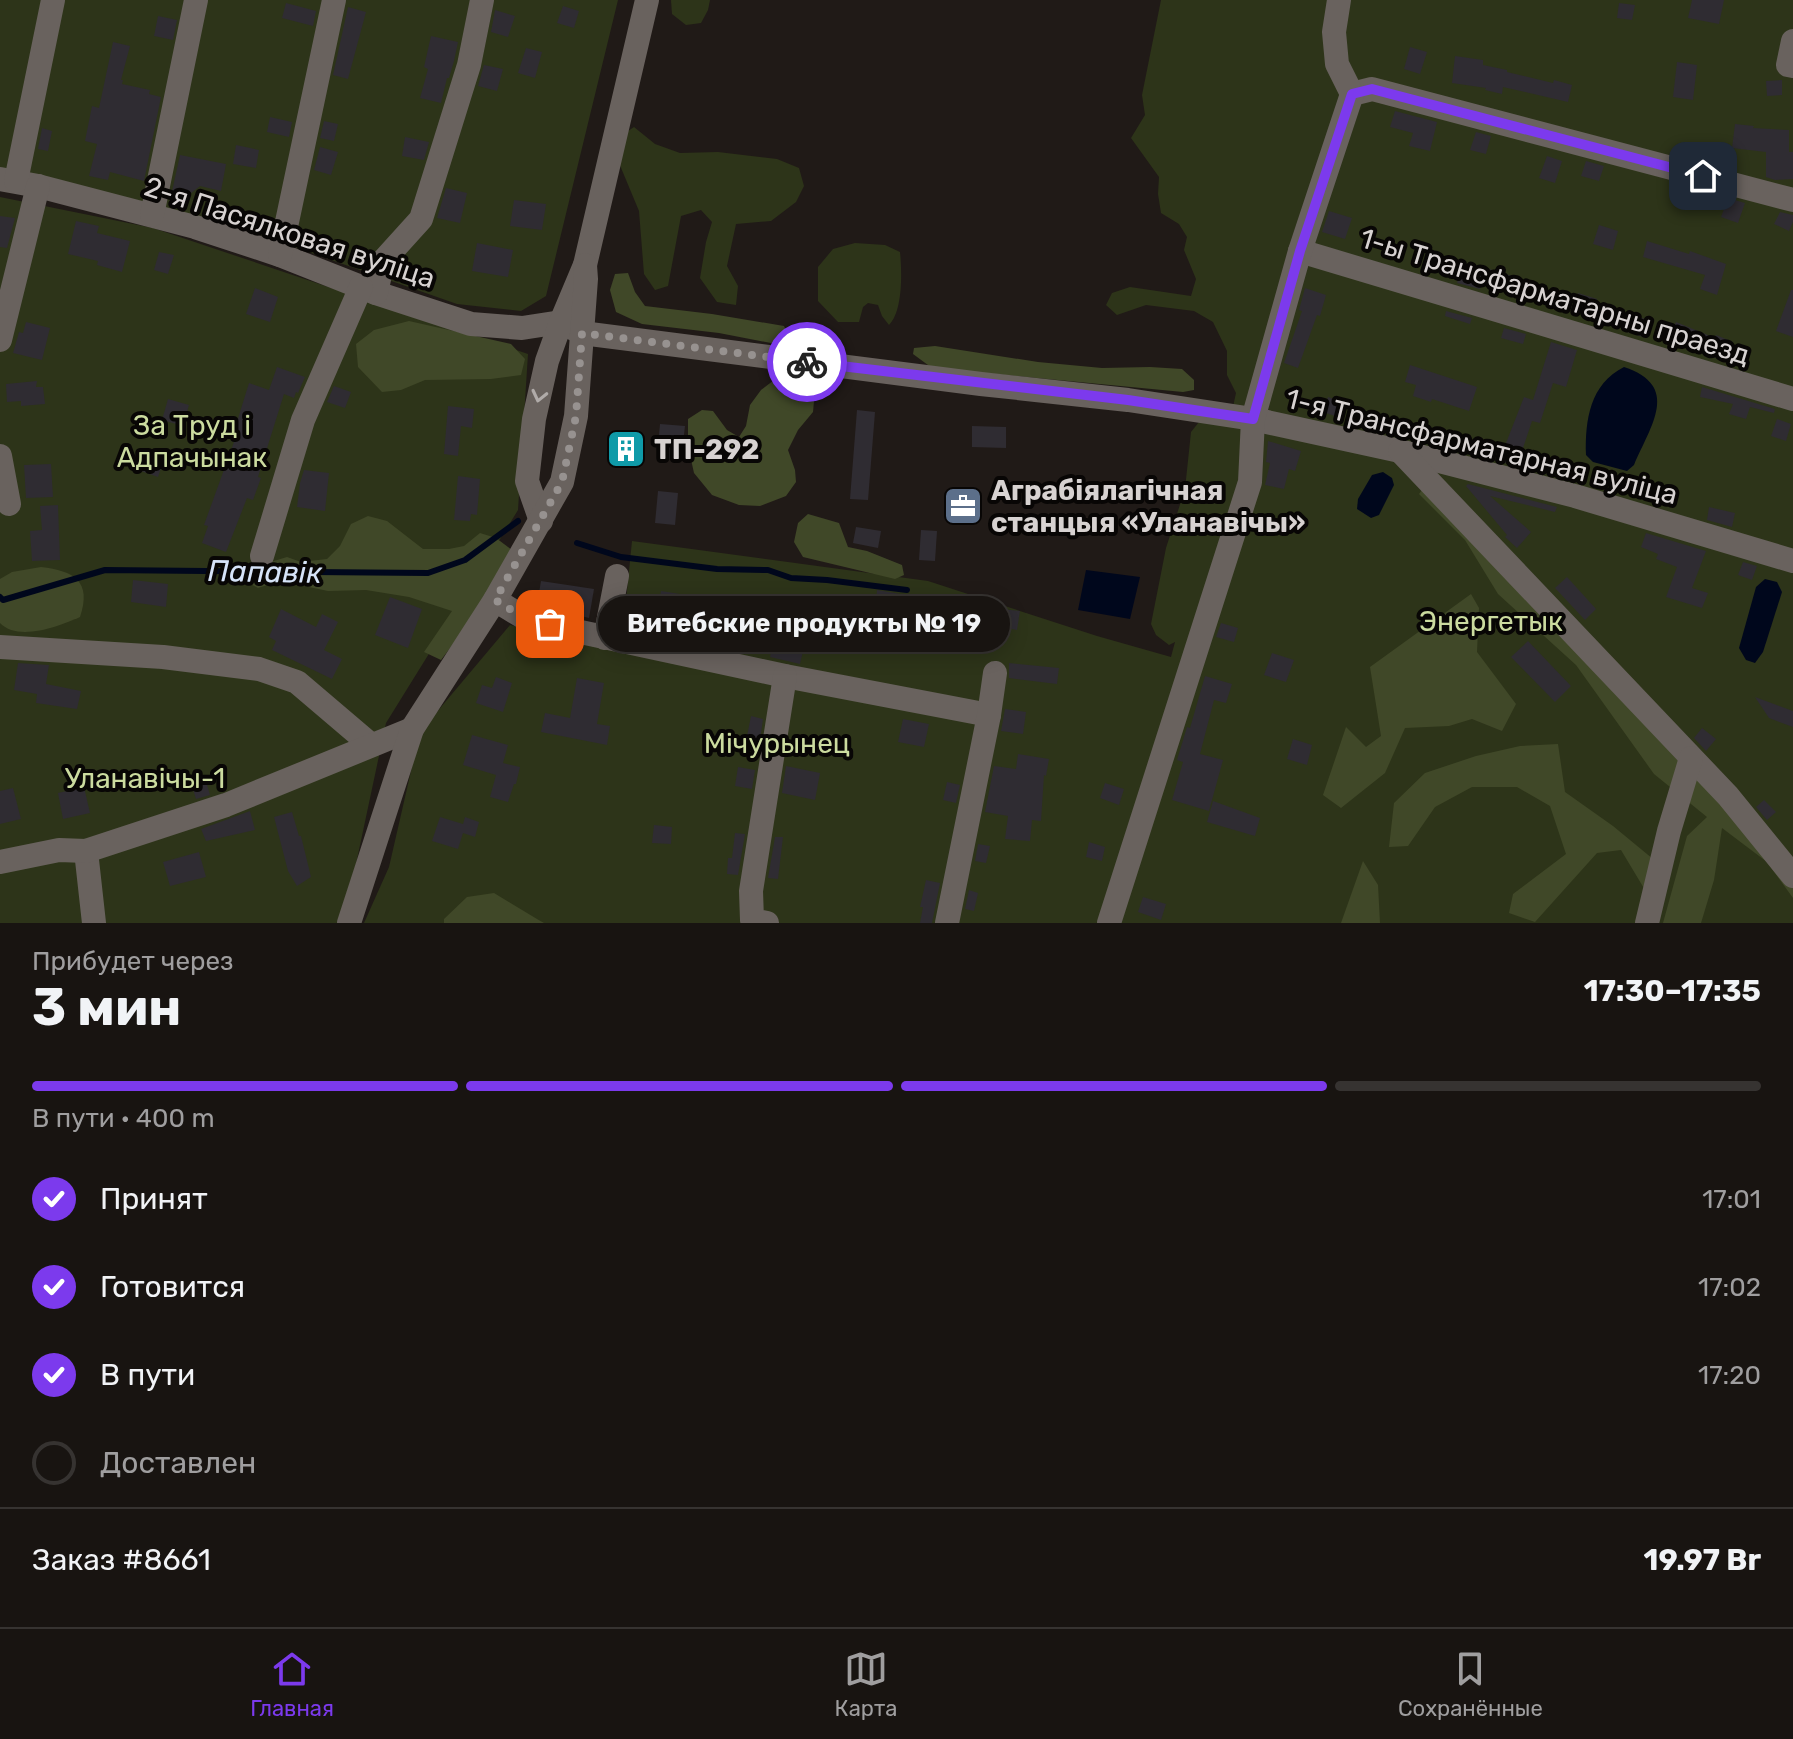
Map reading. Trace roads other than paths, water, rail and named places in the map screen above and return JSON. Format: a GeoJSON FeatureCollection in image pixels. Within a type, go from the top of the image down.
{"type":"FeatureCollection","features":[{"type":"Feature","properties":{"kind":"street"},"geometry":{"type":"LineString","coordinates":[[0,340],[18,182],[53,0]]}},
{"type":"Feature","properties":{"kind":"street"},"geometry":{"type":"LineString","coordinates":[[152,215],[196,0]]}},
{"type":"Feature","properties":{"kind":"street"},"geometry":{"type":"LineString","coordinates":[[280,255],[334,0]]}},
{"type":"Feature","properties":{"kind":"street"},"geometry":{"type":"LineString","coordinates":[[262,556],[303,420],[383,261],[421,219],[469,65],[482,0]]}},
{"type":"Feature","properties":{"kind":"street"},"geometry":{"type":"LineString","coordinates":[[349,923],[412,729],[495,600],[562,482],[576,416],[571,327],[647,0]]}},
{"type":"Feature","properties":{"kind":"street"},"geometry":{"type":"LineString","coordinates":[[1109,923],[1250,482],[1253,419],[1300,251],[1352,94],[1337,64],[1334,32],[1339,0]]}},
{"type":"Feature","properties":{"kind":"street"},"geometry":{"type":"LineString","coordinates":[[1793,41],[1788,65],[1793,66]]}},
{"type":"Feature","properties":{"kind":"street"},"geometry":{"type":"LineString","coordinates":[[1352,94],[1372,89],[1793,200]]}},
{"type":"Feature","properties":{"kind":"street","name":"2-я Пасялковая вуліца"},"geometry":{"type":"LineString","coordinates":[[18,182],[195,227],[471,324],[522,328],[571,327]]}},
{"type":"Feature","properties":{"kind":"street","name":"1-ы Трансфарматарны праезд"},"geometry":{"type":"LineString","coordinates":[[1300,251],[1793,399]]}},
{"type":"Feature","properties":{"kind":"street"},"geometry":{"type":"LineString","coordinates":[[541,521],[527,481],[534,419],[547,361],[571,327]]}},
{"type":"Feature","properties":{"kind":"street","name":"1-я Трансфарматарная вуліца"},"geometry":{"type":"LineString","coordinates":[[571,327],[1253,419],[1400,451],[1575,496],[1793,561]]}},
{"type":"Feature","properties":{"kind":"street"},"geometry":{"type":"LineString","coordinates":[[1400,451],[1728,796],[1793,876]]}},
{"type":"Feature","properties":{"kind":"street"},"geometry":{"type":"LineString","coordinates":[[0,456],[9,504]]}},
{"type":"Feature","properties":{"kind":"street"},"geometry":{"type":"LineString","coordinates":[[605,638],[617,576]]}},
{"type":"Feature","properties":{"kind":"street"},"geometry":{"type":"LineString","coordinates":[[495,600],[523,617],[605,638],[989,715]]}},
{"type":"Feature","properties":{"kind":"street"},"geometry":{"type":"LineString","coordinates":[[0,647],[163,657],[259,669],[297,682],[371,745]]}},
{"type":"Feature","properties":{"kind":"street"},"geometry":{"type":"LineString","coordinates":[[947,923],[995,673]]}},
{"type":"Feature","properties":{"kind":"street"},"geometry":{"type":"LineString","coordinates":[[759,922],[751,891],[785,676]]}},
{"type":"Feature","properties":{"kind":"street"},"geometry":{"type":"LineString","coordinates":[[0,862],[59,850],[86,851],[226,805],[412,729]]}},
{"type":"Feature","properties":{"kind":"street"},"geometry":{"type":"LineString","coordinates":[[1647,923],[1669,831],[1691,758]]}},
{"type":"Feature","properties":{"kind":"street"},"geometry":{"type":"LineString","coordinates":[[86,851],[94,923]]}},
{"type":"Feature","properties":{"kind":"water"},"geometry":{"type":"Polygon","coordinates":[[[1624,367],[1641,375],[1652,385],[1657,396],[1653,421],[1634,465],[1627,471],[1593,462],[1586,455],[1592,404],[1604,383],[1624,367]]]}},
{"type":"Feature","properties":{"kind":"water"},"geometry":{"type":"Polygon","coordinates":[[[1383,472],[1392,478],[1394,485],[1379,515],[1371,518],[1357,509],[1358,499],[1372,475],[1383,472]]]}},
{"type":"Feature","properties":{"kind":"water"},"geometry":{"type":"Polygon","coordinates":[[[1086,570],[1140,577],[1130,619],[1078,610],[1086,570]]]}},
{"type":"Feature","properties":{"kind":"water"},"geometry":{"type":"Polygon","coordinates":[[[1765,579],[1777,582],[1782,592],[1763,652],[1755,663],[1746,660],[1739,648],[1756,587],[1765,579]]]}},
{"type":"Feature","properties":{"kind":"waterway","name":"Папавік"},"geometry":{"type":"LineString","coordinates":[[0,597],[3,600],[105,570],[428,573],[465,560],[518,521]]}},
{"type":"Feature","properties":{"kind":"waterway"},"geometry":{"type":"LineString","coordinates":[[577,543],[621,557],[717,569],[768,570],[791,578],[907,590]]}},
{"type":"Feature","properties":{"kind":"place","name":"ТП-292"},"geometry":{"type":"Point","coordinates":[626,449]}},
{"type":"Feature","properties":{"kind":"place","name":"Аграбіялагічная станцыя «Уланавічы»"},"geometry":{"type":"Point","coordinates":[963,506]}},
{"type":"Feature","properties":{"kind":"place","name":"Витебские продукты № 19"},"geometry":{"type":"Point","coordinates":[550,624]}},
{"type":"Feature","properties":{"kind":"park label","name":"За Труд і Адпачынак"},"geometry":{"type":"Point","coordinates":[192,441]}},
{"type":"Feature","properties":{"kind":"park label","name":"Энергетык"},"geometry":{"type":"Point","coordinates":[1491,621]}},
{"type":"Feature","properties":{"kind":"park label","name":"Мічурынец"},"geometry":{"type":"Point","coordinates":[777,743]}},
{"type":"Feature","properties":{"kind":"park label","name":"Уланавічы-1"},"geometry":{"type":"Point","coordinates":[145,778]}}]}
